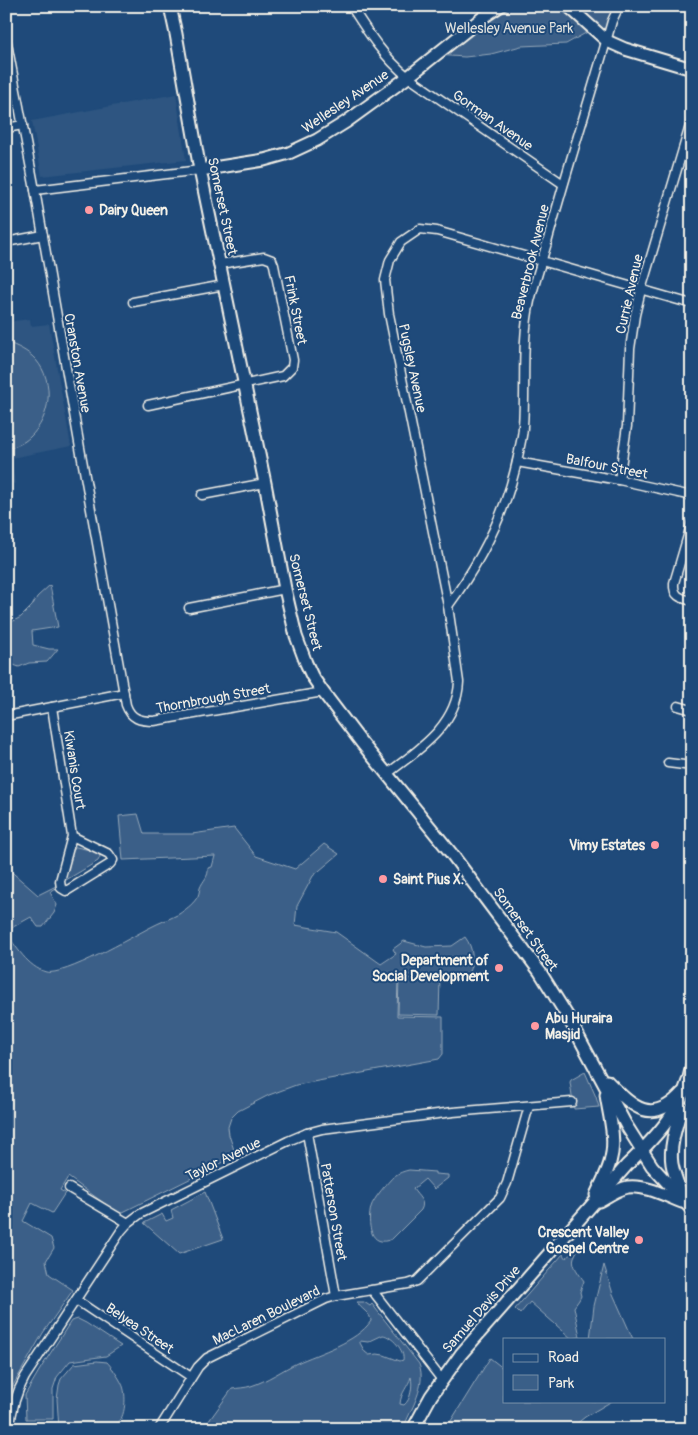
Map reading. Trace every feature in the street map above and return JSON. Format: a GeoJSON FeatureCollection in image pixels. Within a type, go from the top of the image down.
{"type":"FeatureCollection","features":[{"type":"Feature","properties":{"kind":"main road","name":"Somerset Street"},"geometry":{"type":"LineString","coordinates":[[170,6],[200,170],[265,482],[285,589],[296,636],[306,663],[323,692],[463,869],[540,972],[557,998],[626,1125],[655,1170],[688,1206]]}},
{"type":"Feature","properties":{"kind":"main road","name":"Wellesley Avenue"},"geometry":{"type":"LineString","coordinates":[[200,170],[264,160],[305,146],[346,122],[500,6]]}},
{"type":"Feature","properties":{"kind":"main road"},"geometry":{"type":"LineString","coordinates":[[568,6],[606,41],[624,49],[692,69]]}},
{"type":"Feature","properties":{"kind":"main road"},"geometry":{"type":"LineString","coordinates":[[688,1206],[672,1166],[671,1158],[692,1064]]}},
{"type":"Feature","properties":{"kind":"main road"},"geometry":{"type":"LineString","coordinates":[[598,1072],[632,1106],[646,1110],[660,1109],[677,1098],[686,1088]]}},
{"type":"Feature","properties":{"kind":"main road"},"geometry":{"type":"LineString","coordinates":[[591,1206],[608,1169],[613,1150],[605,1087]]}},
{"type":"Feature","properties":{"kind":"main road","name":"Samuel Davis Drive"},"geometry":{"type":"LineString","coordinates":[[413,1429],[421,1411],[474,1338],[669,1120],[686,1088]]}},
{"type":"Feature","properties":{"kind":"main road"},"geometry":{"type":"LineString","coordinates":[[591,1206],[628,1187],[642,1188],[688,1206]]}},
{"type":"Feature","properties":{"kind":"street","name":"Gorman Avenue"},"geometry":{"type":"LineString","coordinates":[[351,6],[377,46],[386,57],[408,76],[563,184]]}},
{"type":"Feature","properties":{"kind":"street","name":"Beaverbrook Avenue"},"geometry":{"type":"LineString","coordinates":[[448,606],[466,582],[488,543],[504,507],[517,462],[523,429],[526,326],[534,283],[612,21],[619,6]]}},
{"type":"Feature","properties":{"kind":"street","name":"Cranston Avenue"},"geometry":{"type":"LineString","coordinates":[[6,41],[35,190],[124,693]]}},
{"type":"Feature","properties":{"kind":"street","name":"Currie Avenue"},"geometry":{"type":"LineString","coordinates":[[619,480],[627,426],[630,349],[635,315],[692,119]]}},
{"type":"Feature","properties":{"kind":"street"},"geometry":{"type":"LineString","coordinates":[[6,128],[23,125]]}},
{"type":"Feature","properties":{"kind":"street","name":"Wellesley Avenue"},"geometry":{"type":"LineString","coordinates":[[35,190],[200,170]]}},
{"type":"Feature","properties":{"kind":"street","name":"Pugsley Avenue"},"geometry":{"type":"LineString","coordinates":[[387,774],[436,734],[450,715],[455,704],[459,682],[448,606],[389,314],[385,280],[390,260],[402,242],[420,229],[437,231],[692,304]]}},
{"type":"Feature","properties":{"kind":"street"},"geometry":{"type":"LineString","coordinates":[[6,242],[43,235]]}},
{"type":"Feature","properties":{"kind":"street","name":"Frink Street"},"geometry":{"type":"LineString","coordinates":[[220,264],[264,257],[272,260],[276,274],[293,360],[292,367],[283,376],[245,384]]}},
{"type":"Feature","properties":{"kind":"street"},"geometry":{"type":"LineString","coordinates":[[133,302],[224,285]]}},
{"type":"Feature","properties":{"kind":"street"},"geometry":{"type":"LineString","coordinates":[[148,405],[245,384]]}},
{"type":"Feature","properties":{"kind":"street","name":"Balfour Street"},"geometry":{"type":"LineString","coordinates":[[517,462],[619,480],[692,496]]}},
{"type":"Feature","properties":{"kind":"street"},"geometry":{"type":"LineString","coordinates":[[202,495],[265,482]]}},
{"type":"Feature","properties":{"kind":"street"},"geometry":{"type":"LineString","coordinates":[[692,522],[676,574],[674,589],[675,594],[679,597],[692,601]]}},
{"type":"Feature","properties":{"kind":"street"},"geometry":{"type":"LineString","coordinates":[[189,608],[285,589]]}},
{"type":"Feature","properties":{"kind":"street","name":"Thornbrough Street"},"geometry":{"type":"LineString","coordinates":[[124,693],[126,706],[131,715],[138,719],[154,721],[323,692]]}},
{"type":"Feature","properties":{"kind":"street"},"geometry":{"type":"LineString","coordinates":[[6,716],[124,693]]}},
{"type":"Feature","properties":{"kind":"street"},"geometry":{"type":"LineString","coordinates":[[678,706],[692,710]]}},
{"type":"Feature","properties":{"kind":"street","name":"Kiwanis Court"},"geometry":{"type":"LineString","coordinates":[[52,707],[72,836],[60,878],[61,888],[66,891],[110,864],[113,860],[109,854],[72,836]]}},
{"type":"Feature","properties":{"kind":"street"},"geometry":{"type":"LineString","coordinates":[[668,763],[692,766]]}},
{"type":"Feature","properties":{"kind":"street","name":"Taylor Avenue"},"geometry":{"type":"LineString","coordinates":[[10,1429],[14,1404],[21,1384],[121,1231],[136,1217],[148,1210],[288,1141],[322,1129],[444,1114],[572,1102]]}},
{"type":"Feature","properties":{"kind":"street","name":"MacLaren Boulevard"},"geometry":{"type":"LineString","coordinates":[[159,1429],[199,1365],[207,1358],[326,1298],[403,1285],[417,1280],[497,1202],[503,1193],[529,1106]]}},
{"type":"Feature","properties":{"kind":"street","name":"Patterson Street"},"geometry":{"type":"LineString","coordinates":[[307,1133],[336,1296]]}},
{"type":"Feature","properties":{"kind":"street"},"geometry":{"type":"LineString","coordinates":[[69,1188],[128,1224]]}},
{"type":"Feature","properties":{"kind":"street"},"geometry":{"type":"LineString","coordinates":[[372,1290],[442,1380]]}},
{"type":"Feature","properties":{"kind":"street","name":"Belyea Street"},"geometry":{"type":"LineString","coordinates":[[76,1300],[191,1377]]}},
{"type":"Feature","properties":{"kind":"shaded area"},"geometry":{"type":"Polygon","coordinates":[[[176,94],[186,160],[42,176],[32,121],[176,94]]]}},
{"type":"Feature","properties":{"kind":"shaded area"},"geometry":{"type":"Polygon","coordinates":[[[30,319],[31,326],[49,324],[71,446],[12,458],[15,484],[6,482],[6,322],[30,319]]]}},
{"type":"Feature","properties":{"kind":"green space","name":"Wellesley Avenue Park"},"geometry":{"type":"Polygon","coordinates":[[[500,6],[619,6],[607,41],[593,29],[566,44],[521,46],[491,54],[465,57],[435,55],[500,6]]]}},
{"type":"Feature","properties":{"kind":"green space"},"geometry":{"type":"Polygon","coordinates":[[[6,342],[22,349],[36,360],[46,378],[48,399],[46,410],[37,429],[25,441],[6,449],[6,342]]]}},
{"type":"Feature","properties":{"kind":"green space"},"geometry":{"type":"Polygon","coordinates":[[[50,585],[58,627],[32,631],[33,645],[58,649],[47,662],[29,663],[19,667],[6,662],[6,625],[21,617],[32,606],[37,597],[50,585]]]}},
{"type":"Feature","properties":{"kind":"green space"},"geometry":{"type":"Polygon","coordinates":[[[138,814],[144,834],[192,834],[234,828],[256,856],[295,869],[324,844],[339,854],[313,876],[297,906],[295,925],[336,932],[381,964],[396,954],[393,949],[404,941],[426,947],[452,946],[465,937],[472,955],[471,964],[468,974],[398,975],[397,1016],[443,1017],[443,1054],[439,1059],[296,1085],[269,1095],[238,1111],[231,1118],[228,1127],[229,1135],[236,1156],[119,1214],[68,1177],[60,1190],[65,1193],[52,1213],[32,1203],[23,1221],[51,1238],[54,1248],[46,1261],[49,1274],[73,1290],[43,1333],[11,1389],[6,1394],[6,932],[23,956],[34,966],[46,972],[55,972],[99,955],[154,925],[179,914],[191,905],[198,897],[200,888],[208,874],[208,868],[212,867],[215,856],[123,860],[119,816],[138,814]]]}},
{"type":"Feature","properties":{"kind":"green space"},"geometry":{"type":"Polygon","coordinates":[[[72,846],[94,851],[100,857],[98,861],[66,880],[64,879],[72,846]]]}},
{"type":"Feature","properties":{"kind":"green space"},"geometry":{"type":"Polygon","coordinates":[[[6,867],[38,895],[56,886],[50,892],[57,905],[54,913],[43,927],[38,927],[31,917],[6,931],[6,867]]]}},
{"type":"Feature","properties":{"kind":"green space"},"geometry":{"type":"Polygon","coordinates":[[[399,978],[440,979],[439,1015],[398,1014],[399,978]]]}},
{"type":"Feature","properties":{"kind":"green space"},"geometry":{"type":"Polygon","coordinates":[[[585,1072],[599,1107],[574,1109],[570,1082],[585,1072]]]}},
{"type":"Feature","properties":{"kind":"green space"},"geometry":{"type":"Polygon","coordinates":[[[409,1170],[435,1172],[435,1174],[448,1175],[448,1178],[434,1189],[425,1179],[413,1189],[423,1204],[421,1210],[392,1239],[379,1240],[372,1233],[370,1227],[372,1204],[394,1176],[409,1170]]]}},
{"type":"Feature","properties":{"kind":"green space"},"geometry":{"type":"Polygon","coordinates":[[[205,1192],[223,1239],[179,1254],[144,1223],[162,1214],[166,1221],[173,1218],[171,1210],[205,1192]]]}},
{"type":"Feature","properties":{"kind":"green space"},"geometry":{"type":"Polygon","coordinates":[[[578,1249],[573,1260],[576,1270],[584,1281],[580,1292],[581,1296],[574,1307],[580,1337],[576,1338],[571,1338],[530,1302],[520,1314],[515,1309],[563,1254],[566,1258],[578,1249]]]}},
{"type":"Feature","properties":{"kind":"green space"},"geometry":{"type":"Polygon","coordinates":[[[604,1265],[613,1294],[633,1338],[590,1338],[594,1306],[604,1265]]]}},
{"type":"Feature","properties":{"kind":"green space"},"geometry":{"type":"Polygon","coordinates":[[[357,1302],[364,1302],[370,1306],[372,1304],[419,1364],[421,1372],[420,1389],[403,1429],[203,1429],[232,1389],[257,1384],[357,1335],[371,1321],[371,1318],[357,1302]],[[383,1335],[368,1342],[360,1341],[365,1352],[369,1355],[384,1355],[400,1361],[403,1360],[402,1352],[397,1344],[383,1335]],[[411,1377],[400,1404],[404,1405],[410,1396],[412,1388],[411,1377]]]}},
{"type":"Feature","properties":{"kind":"green space"},"geometry":{"type":"Polygon","coordinates":[[[78,1319],[121,1346],[106,1356],[70,1361],[57,1377],[53,1389],[53,1419],[26,1419],[25,1395],[71,1321],[78,1319]]]}},
{"type":"Feature","properties":{"kind":"green space"},"geometry":{"type":"Polygon","coordinates":[[[490,1358],[503,1368],[503,1402],[610,1402],[585,1417],[570,1429],[446,1429],[490,1358]]]}},
{"type":"Feature","properties":{"kind":"green space"},"geometry":{"type":"Polygon","coordinates":[[[97,1361],[107,1362],[124,1388],[125,1399],[122,1417],[116,1424],[110,1427],[89,1430],[59,1429],[57,1399],[61,1379],[74,1364],[97,1361]]]}},
{"type":"Feature","properties":{"kind":"green space"},"geometry":{"type":"Polygon","coordinates":[[[25,1423],[56,1423],[56,1429],[25,1429],[25,1423]]]}},
{"type":"Feature","properties":{"kind":"place","name":"Dairy Queen"},"geometry":{"type":"Point","coordinates":[89,210]}},
{"type":"Feature","properties":{"kind":"place","name":"Vimy Estates"},"geometry":{"type":"Point","coordinates":[655,845]}},
{"type":"Feature","properties":{"kind":"place","name":"Saint Pius X."},"geometry":{"type":"Point","coordinates":[383,879]}},
{"type":"Feature","properties":{"kind":"place","name":"Department of Social Development"},"geometry":{"type":"Point","coordinates":[499,968]}},
{"type":"Feature","properties":{"kind":"place","name":"Abu Huraira Masjid"},"geometry":{"type":"Point","coordinates":[535,1026]}},
{"type":"Feature","properties":{"kind":"place","name":"Crescent Valley Gospel Centre"},"geometry":{"type":"Point","coordinates":[639,1240]}}]}
